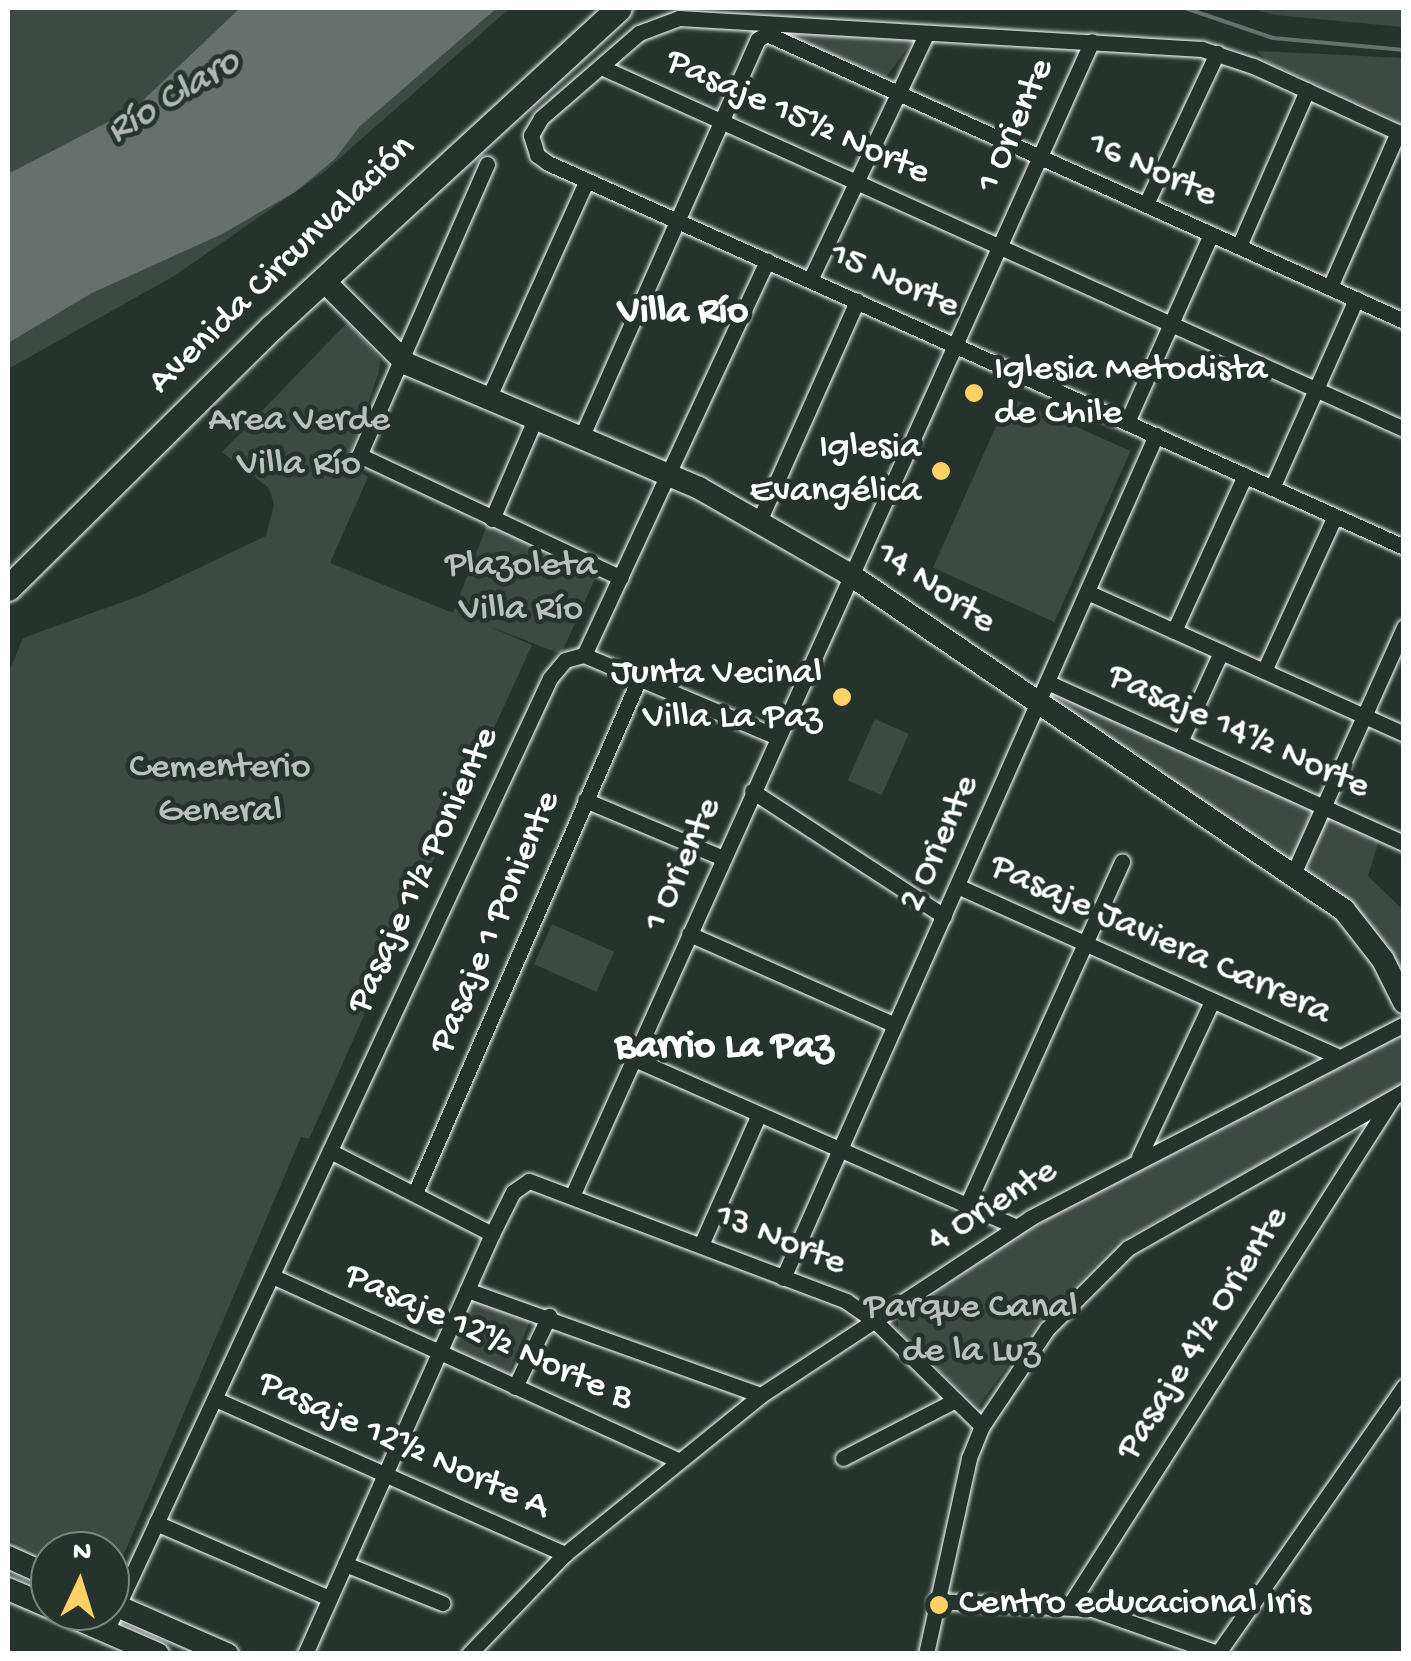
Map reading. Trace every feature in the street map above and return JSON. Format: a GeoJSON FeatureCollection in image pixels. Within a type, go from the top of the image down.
{"type":"FeatureCollection","features":[{"type":"Feature","properties":{"kind":"main road","name":"Avenida Circunvalación"},"geometry":{"type":"LineString","coordinates":[[8,588],[324,280],[619,8]]}},
{"type":"Feature","properties":{"kind":"street"},"geometry":{"type":"LineString","coordinates":[[600,67],[648,27],[678,18],[1092,41],[1217,53],[1401,134],[1330,287]]}},
{"type":"Feature","properties":{"kind":"street"},"geometry":{"type":"LineString","coordinates":[[810,280],[927,33]]}},
{"type":"Feature","properties":{"kind":"street","name":"16 Norte"},"geometry":{"type":"LineString","coordinates":[[722,121],[763,34],[1404,320]]}},
{"type":"Feature","properties":{"kind":"street","name":"1 Oriente"},"geometry":{"type":"LineString","coordinates":[[573,1194],[1092,41]]}},
{"type":"Feature","properties":{"kind":"street"},"geometry":{"type":"LineString","coordinates":[[1146,204],[1217,53]]}},
{"type":"Feature","properties":{"kind":"street","name":"Pasaje 15½ Norte"},"geometry":{"type":"LineString","coordinates":[[600,67],[1404,428]]}},
{"type":"Feature","properties":{"kind":"street","name":"15 Norte"},"geometry":{"type":"LineString","coordinates":[[600,67],[540,118],[532,142],[542,160],[1404,547]]}},
{"type":"Feature","properties":{"kind":"street"},"geometry":{"type":"LineString","coordinates":[[1239,246],[1308,90]]}},
{"type":"Feature","properties":{"kind":"street"},"geometry":{"type":"LineString","coordinates":[[581,438],[722,121]]}},
{"type":"Feature","properties":{"kind":"street"},"geometry":{"type":"LineString","coordinates":[[487,164],[359,455],[620,578]]}},
{"type":"Feature","properties":{"kind":"street"},"geometry":{"type":"LineString","coordinates":[[488,399],[587,180]]}},
{"type":"Feature","properties":{"kind":"street"},"geometry":{"type":"LineString","coordinates":[[1127,422],[1212,234]]}},
{"type":"Feature","properties":{"kind":"street","name":"Pasaje 1½ Poniente"},"geometry":{"type":"LineString","coordinates":[[130,1573],[550,678],[565,660],[584,655],[767,260]]}},
{"type":"Feature","properties":{"kind":"street","name":"14 Norte"},"geometry":{"type":"LineString","coordinates":[[324,280],[398,359],[668,475],[760,519],[1043,692],[1294,872],[1358,924],[1404,1002]]}},
{"type":"Feature","properties":{"kind":"street"},"geometry":{"type":"LineString","coordinates":[[1272,488],[1356,299]]}},
{"type":"Feature","properties":{"kind":"street"},"geometry":{"type":"LineString","coordinates":[[760,519],[857,301]]}},
{"type":"Feature","properties":{"kind":"street"},"geometry":{"type":"LineString","coordinates":[[492,518],[534,418]]}},
{"type":"Feature","properties":{"kind":"street","name":"2 Oriente"},"geometry":{"type":"LineString","coordinates":[[782,1278],[1156,435]]}},
{"type":"Feature","properties":{"kind":"street"},"geometry":{"type":"LineString","coordinates":[[1174,631],[1244,475]]}},
{"type":"Feature","properties":{"kind":"street"},"geometry":{"type":"LineString","coordinates":[[1264,671],[1335,516]]}},
{"type":"Feature","properties":{"kind":"street"},"geometry":{"type":"LineString","coordinates":[[1087,592],[1404,734]]}},
{"type":"Feature","properties":{"kind":"street"},"geometry":{"type":"LineString","coordinates":[[1294,872],[1404,626]]}},
{"type":"Feature","properties":{"kind":"street"},"geometry":{"type":"LineString","coordinates":[[1180,742],[1221,652]]}},
{"type":"Feature","properties":{"kind":"street"},"geometry":{"type":"LineString","coordinates":[[584,655],[777,737]]}},
{"type":"Feature","properties":{"kind":"street","name":"Pasaje 1 Poniente"},"geometry":{"type":"LineString","coordinates":[[415,1193],[639,678]]}},
{"type":"Feature","properties":{"kind":"street","name":"Pasaje 14½ Norte"},"geometry":{"type":"LineString","coordinates":[[1043,692],[1180,742],[1404,843]]}},
{"type":"Feature","properties":{"kind":"street"},"geometry":{"type":"LineString","coordinates":[[752,791],[944,916]]}},
{"type":"Feature","properties":{"kind":"street"},"geometry":{"type":"LineString","coordinates":[[585,800],[723,858]]}},
{"type":"Feature","properties":{"kind":"street"},"geometry":{"type":"LineString","coordinates":[[967,1205],[1122,861]]}},
{"type":"Feature","properties":{"kind":"street","name":"Pasaje Javiera Carrera"},"geometry":{"type":"LineString","coordinates":[[957,886],[1336,1055]]}},
{"type":"Feature","properties":{"kind":"street"},"geometry":{"type":"LineString","coordinates":[[689,934],[895,1025]]}},
{"type":"Feature","properties":{"kind":"street"},"geometry":{"type":"LineString","coordinates":[[1139,1156],[1212,1001]]}},
{"type":"Feature","properties":{"kind":"street","name":"4 Oriente"},"geometry":{"type":"LineString","coordinates":[[469,1654],[565,1554],[761,1395],[1016,1227],[1139,1156],[1404,1024]]}},
{"type":"Feature","properties":{"kind":"street"},"geometry":{"type":"LineString","coordinates":[[634,1059],[1016,1227]]}},
{"type":"Feature","properties":{"kind":"street"},"geometry":{"type":"LineString","coordinates":[[926,1654],[951,1516],[982,1426],[1037,1343],[1128,1248],[1398,1094]]}},
{"type":"Feature","properties":{"kind":"street","name":"Pasaje 4½ Oriente"},"geometry":{"type":"LineString","coordinates":[[1070,1606],[1398,1094]]}},
{"type":"Feature","properties":{"kind":"street"},"geometry":{"type":"LineString","coordinates":[[701,1245],[758,1114]]}},
{"type":"Feature","properties":{"kind":"street"},"geometry":{"type":"LineString","coordinates":[[330,1152],[492,1234]]}},
{"type":"Feature","properties":{"kind":"street"},"geometry":{"type":"LineString","coordinates":[[305,1654],[492,1234],[523,1184],[543,1182],[573,1194]]}},
{"type":"Feature","properties":{"kind":"street","name":"13 Norte"},"geometry":{"type":"LineString","coordinates":[[573,1194],[846,1302],[876,1322],[982,1426]]}},
{"type":"Feature","properties":{"kind":"street","name":"Pasaje 12½ Norte B"},"geometry":{"type":"LineString","coordinates":[[272,1276],[438,1356],[515,1386],[677,1460]]}},
{"type":"Feature","properties":{"kind":"street"},"geometry":{"type":"LineString","coordinates":[[467,1290],[549,1316],[761,1395]]}},
{"type":"Feature","properties":{"kind":"street"},"geometry":{"type":"LineString","coordinates":[[515,1386],[549,1316]]}},
{"type":"Feature","properties":{"kind":"street"},"geometry":{"type":"LineString","coordinates":[[934,1601],[1070,1606],[1129,1618],[1219,1653],[1404,1386]]}},
{"type":"Feature","properties":{"kind":"street","name":"Pasaje 12½ Norte A"},"geometry":{"type":"LineString","coordinates":[[215,1399],[383,1478],[565,1554]]}},
{"type":"Feature","properties":{"kind":"street"},"geometry":{"type":"LineString","coordinates":[[842,1458],[954,1402]]}},
{"type":"Feature","properties":{"kind":"street"},"geometry":{"type":"LineString","coordinates":[[156,1522],[329,1598]]}},
{"type":"Feature","properties":{"kind":"street"},"geometry":{"type":"LineString","coordinates":[[345,1564],[442,1602]]}},
{"type":"Feature","properties":{"kind":"street"},"geometry":{"type":"LineString","coordinates":[[130,1612],[220,1652]]}},
{"type":"Feature","properties":{"kind":"street"},"geometry":{"type":"LineString","coordinates":[[106,1631],[158,1654]]}},
{"type":"Feature","properties":{"kind":"green space"},"geometry":{"type":"Polygon","coordinates":[[[8,8],[510,8],[324,172],[174,276],[8,369],[8,8]]]}},
{"type":"Feature","properties":{"kind":"green space"},"geometry":{"type":"Polygon","coordinates":[[[1248,8],[1403,8],[1403,27],[1275,15],[1248,8]]]}},
{"type":"Feature","properties":{"kind":"green space"},"geometry":{"type":"Polygon","coordinates":[[[782,33],[913,41],[886,77],[782,33]]]}},
{"type":"Feature","properties":{"kind":"green space"},"geometry":{"type":"Polygon","coordinates":[[[1257,51],[1403,58],[1403,123],[1267,62],[1257,51]]]}},
{"type":"Feature","properties":{"kind":"green space","name":"Cementerio General"},"geometry":{"type":"Polygon","coordinates":[[[348,322],[380,359],[379,372],[346,464],[368,477],[330,563],[453,613],[487,525],[599,570],[561,654],[486,625],[532,645],[423,883],[405,893],[387,933],[394,948],[309,1139],[301,1137],[130,1540],[130,1531],[30,1531],[30,1549],[8,1539],[8,674],[23,638],[142,595],[266,536],[274,505],[269,488],[222,452],[348,322]]]}},
{"type":"Feature","properties":{"kind":"green space"},"geometry":{"type":"Polygon","coordinates":[[[1009,397],[1131,451],[1054,622],[933,568],[1009,397]]]}},
{"type":"Feature","properties":{"kind":"green space"},"geometry":{"type":"Polygon","coordinates":[[[1051,689],[1381,834],[1368,876],[1403,910],[1403,1008],[1359,918],[1045,700],[1051,689]]]}},
{"type":"Feature","properties":{"kind":"green space"},"geometry":{"type":"Polygon","coordinates":[[[875,719],[909,734],[882,795],[848,780],[875,719]]]}},
{"type":"Feature","properties":{"kind":"green space"},"geometry":{"type":"Polygon","coordinates":[[[552,924],[614,952],[596,992],[534,964],[552,924]]]}},
{"type":"Feature","properties":{"kind":"green space","name":"Parque Canal de la Luz"},"geometry":{"type":"Polygon","coordinates":[[[1403,1033],[1403,1085],[1117,1243],[1036,1326],[978,1407],[898,1331],[898,1315],[1024,1231],[1403,1033]]]}},
{"type":"Feature","properties":{"kind":"green space"},"geometry":{"type":"Polygon","coordinates":[[[474,1291],[532,1315],[508,1374],[450,1350],[474,1291]]]}},
{"type":"Feature","properties":{"kind":"water","name":"Río Claro"},"geometry":{"type":"Polygon","coordinates":[[[240,8],[497,8],[360,126],[335,159],[295,192],[222,234],[92,293],[8,343],[8,174],[135,108],[240,8]]]}},
{"type":"Feature","properties":{"kind":"waterway"},"geometry":{"type":"LineString","coordinates":[[1185,8],[1273,38],[1404,50]]}},
{"type":"Feature","properties":{"kind":"place","name":"Iglesia Metodista de Chile"},"geometry":{"type":"Point","coordinates":[974,393]}},
{"type":"Feature","properties":{"kind":"place","name":"Iglesia Evangélica"},"geometry":{"type":"Point","coordinates":[941,471]}},
{"type":"Feature","properties":{"kind":"place","name":"Junta Vecinal Villa La Paz"},"geometry":{"type":"Point","coordinates":[842,697]}},
{"type":"Feature","properties":{"kind":"place","name":"Centro educacional Iris"},"geometry":{"type":"Point","coordinates":[939,1605]}},
{"type":"Feature","properties":{"kind":"district","name":"Villa Río"},"geometry":{"type":"Point","coordinates":[683,313]}},
{"type":"Feature","properties":{"kind":"district","name":"Barrio La Paz"},"geometry":{"type":"Point","coordinates":[724,1048]}},
{"type":"Feature","properties":{"kind":"park label","name":"Area Verde Villa Río"},"geometry":{"type":"Point","coordinates":[299,444]}},
{"type":"Feature","properties":{"kind":"park label","name":"Plazoleta Villa Río"},"geometry":{"type":"Point","coordinates":[521,589]}}]}
